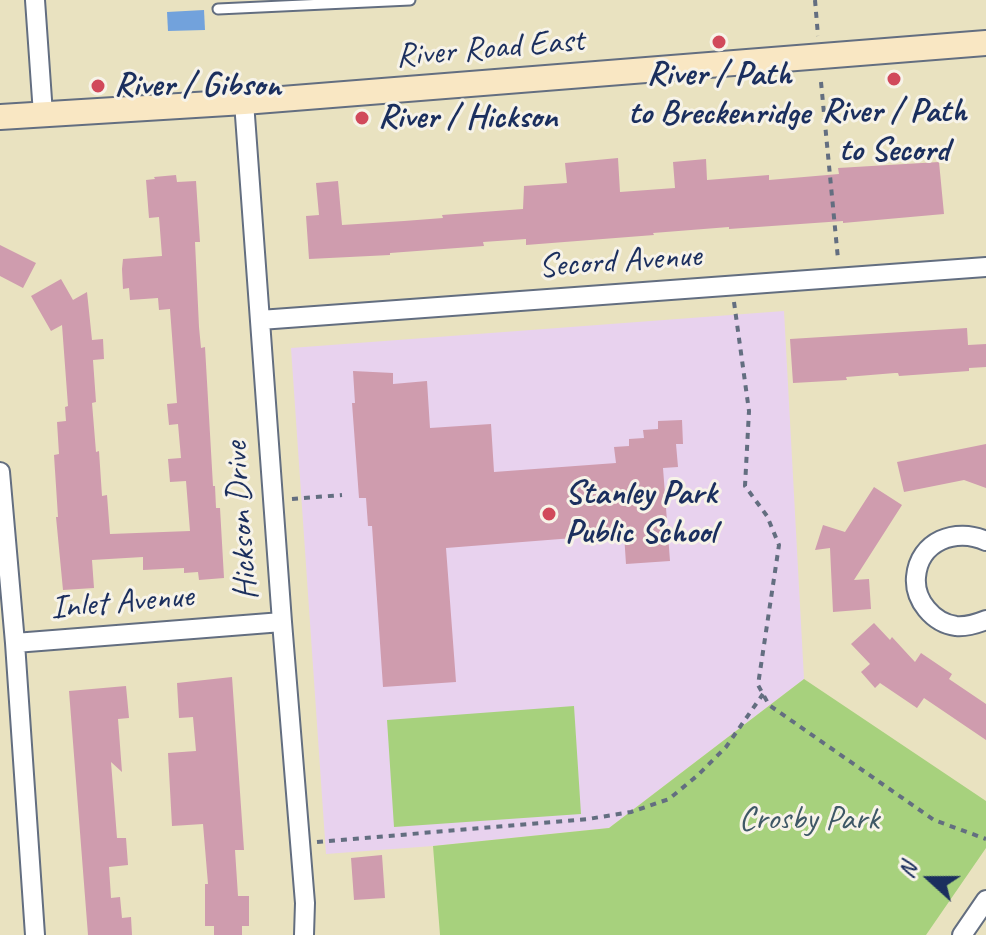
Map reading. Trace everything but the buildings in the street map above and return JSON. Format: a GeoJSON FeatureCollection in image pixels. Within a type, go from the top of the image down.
{"type":"FeatureCollection","features":[{"type":"Feature","properties":{"kind":"street"},"geometry":{"type":"LineString","coordinates":[[35,0],[43,114]]}},
{"type":"Feature","properties":{"kind":"street","name":"River Road East"},"geometry":{"type":"LineString","coordinates":[[0,117],[244,102],[986,43]]}},
{"type":"Feature","properties":{"kind":"street","name":"Hickson Drive"},"geometry":{"type":"LineString","coordinates":[[244,102],[305,903],[304,935]]}},
{"type":"Feature","properties":{"kind":"street","name":"Secord Avenue"},"geometry":{"type":"LineString","coordinates":[[260,320],[986,267]]}},
{"type":"Feature","properties":{"kind":"street"},"geometry":{"type":"LineString","coordinates":[[0,472],[35,935]]}},
{"type":"Feature","properties":{"kind":"street"},"geometry":{"type":"LineString","coordinates":[[981,627],[954,626],[939,620],[926,609],[918,594],[916,577],[922,558],[935,543],[953,535],[973,535],[986,541]]}},
{"type":"Feature","properties":{"kind":"street","name":"Inlet Avenue"},"geometry":{"type":"LineString","coordinates":[[15,643],[282,622]]}},
{"type":"Feature","properties":{"kind":"street"},"geometry":{"type":"LineString","coordinates":[[962,935],[986,900]]}},
{"type":"Feature","properties":{"kind":"lane"},"geometry":{"type":"LineString","coordinates":[[218,9],[410,0]]}},
{"type":"Feature","properties":{"kind":"path"},"geometry":{"type":"LineString","coordinates":[[815,0],[818,38]]}},
{"type":"Feature","properties":{"kind":"path"},"geometry":{"type":"LineString","coordinates":[[821,82],[838,253],[837,278]]}},
{"type":"Feature","properties":{"kind":"path"},"geometry":{"type":"LineString","coordinates":[[732,285],[749,411],[745,486],[767,516],[779,545],[758,685],[769,705],[934,820],[986,839]]}},
{"type":"Feature","properties":{"kind":"path"},"geometry":{"type":"LineString","coordinates":[[273,500],[342,495]]}},
{"type":"Feature","properties":{"kind":"path"},"geometry":{"type":"LineString","coordinates":[[300,844],[588,819],[631,812],[669,799],[698,775],[726,747],[763,694]]}},
{"type":"Feature","properties":{"kind":"shaded area","name":"Stanley Park Public School"},"geometry":{"type":"Polygon","coordinates":[[[784,311],[804,679],[609,828],[326,854],[291,348],[784,311]]]}},
{"type":"Feature","properties":{"kind":"green space","name":"Crosby Park"},"geometry":{"type":"Polygon","coordinates":[[[804,679],[986,801],[986,848],[926,935],[440,935],[433,846],[609,828],[804,679]]]}},
{"type":"Feature","properties":{"kind":"green space"},"geometry":{"type":"Polygon","coordinates":[[[574,706],[581,814],[394,827],[387,720],[574,706]]]}},
{"type":"Feature","properties":{"kind":"water"},"geometry":{"type":"Polygon","coordinates":[[[204,10],[205,30],[168,31],[167,12],[204,10]]]}},
{"type":"Feature","properties":{"kind":"place","name":"River / Path to Breckenridge"},"geometry":{"type":"Point","coordinates":[719,42]}},
{"type":"Feature","properties":{"kind":"place","name":"River / Path to Secord"},"geometry":{"type":"Point","coordinates":[894,79]}},
{"type":"Feature","properties":{"kind":"place","name":"River / Gibson"},"geometry":{"type":"Point","coordinates":[98,86]}},
{"type":"Feature","properties":{"kind":"place","name":"River / Hickson"},"geometry":{"type":"Point","coordinates":[362,118]}},
{"type":"Feature","properties":{"kind":"place","name":"Stanley Park Public School"},"geometry":{"type":"Point","coordinates":[549,514]}}]}
